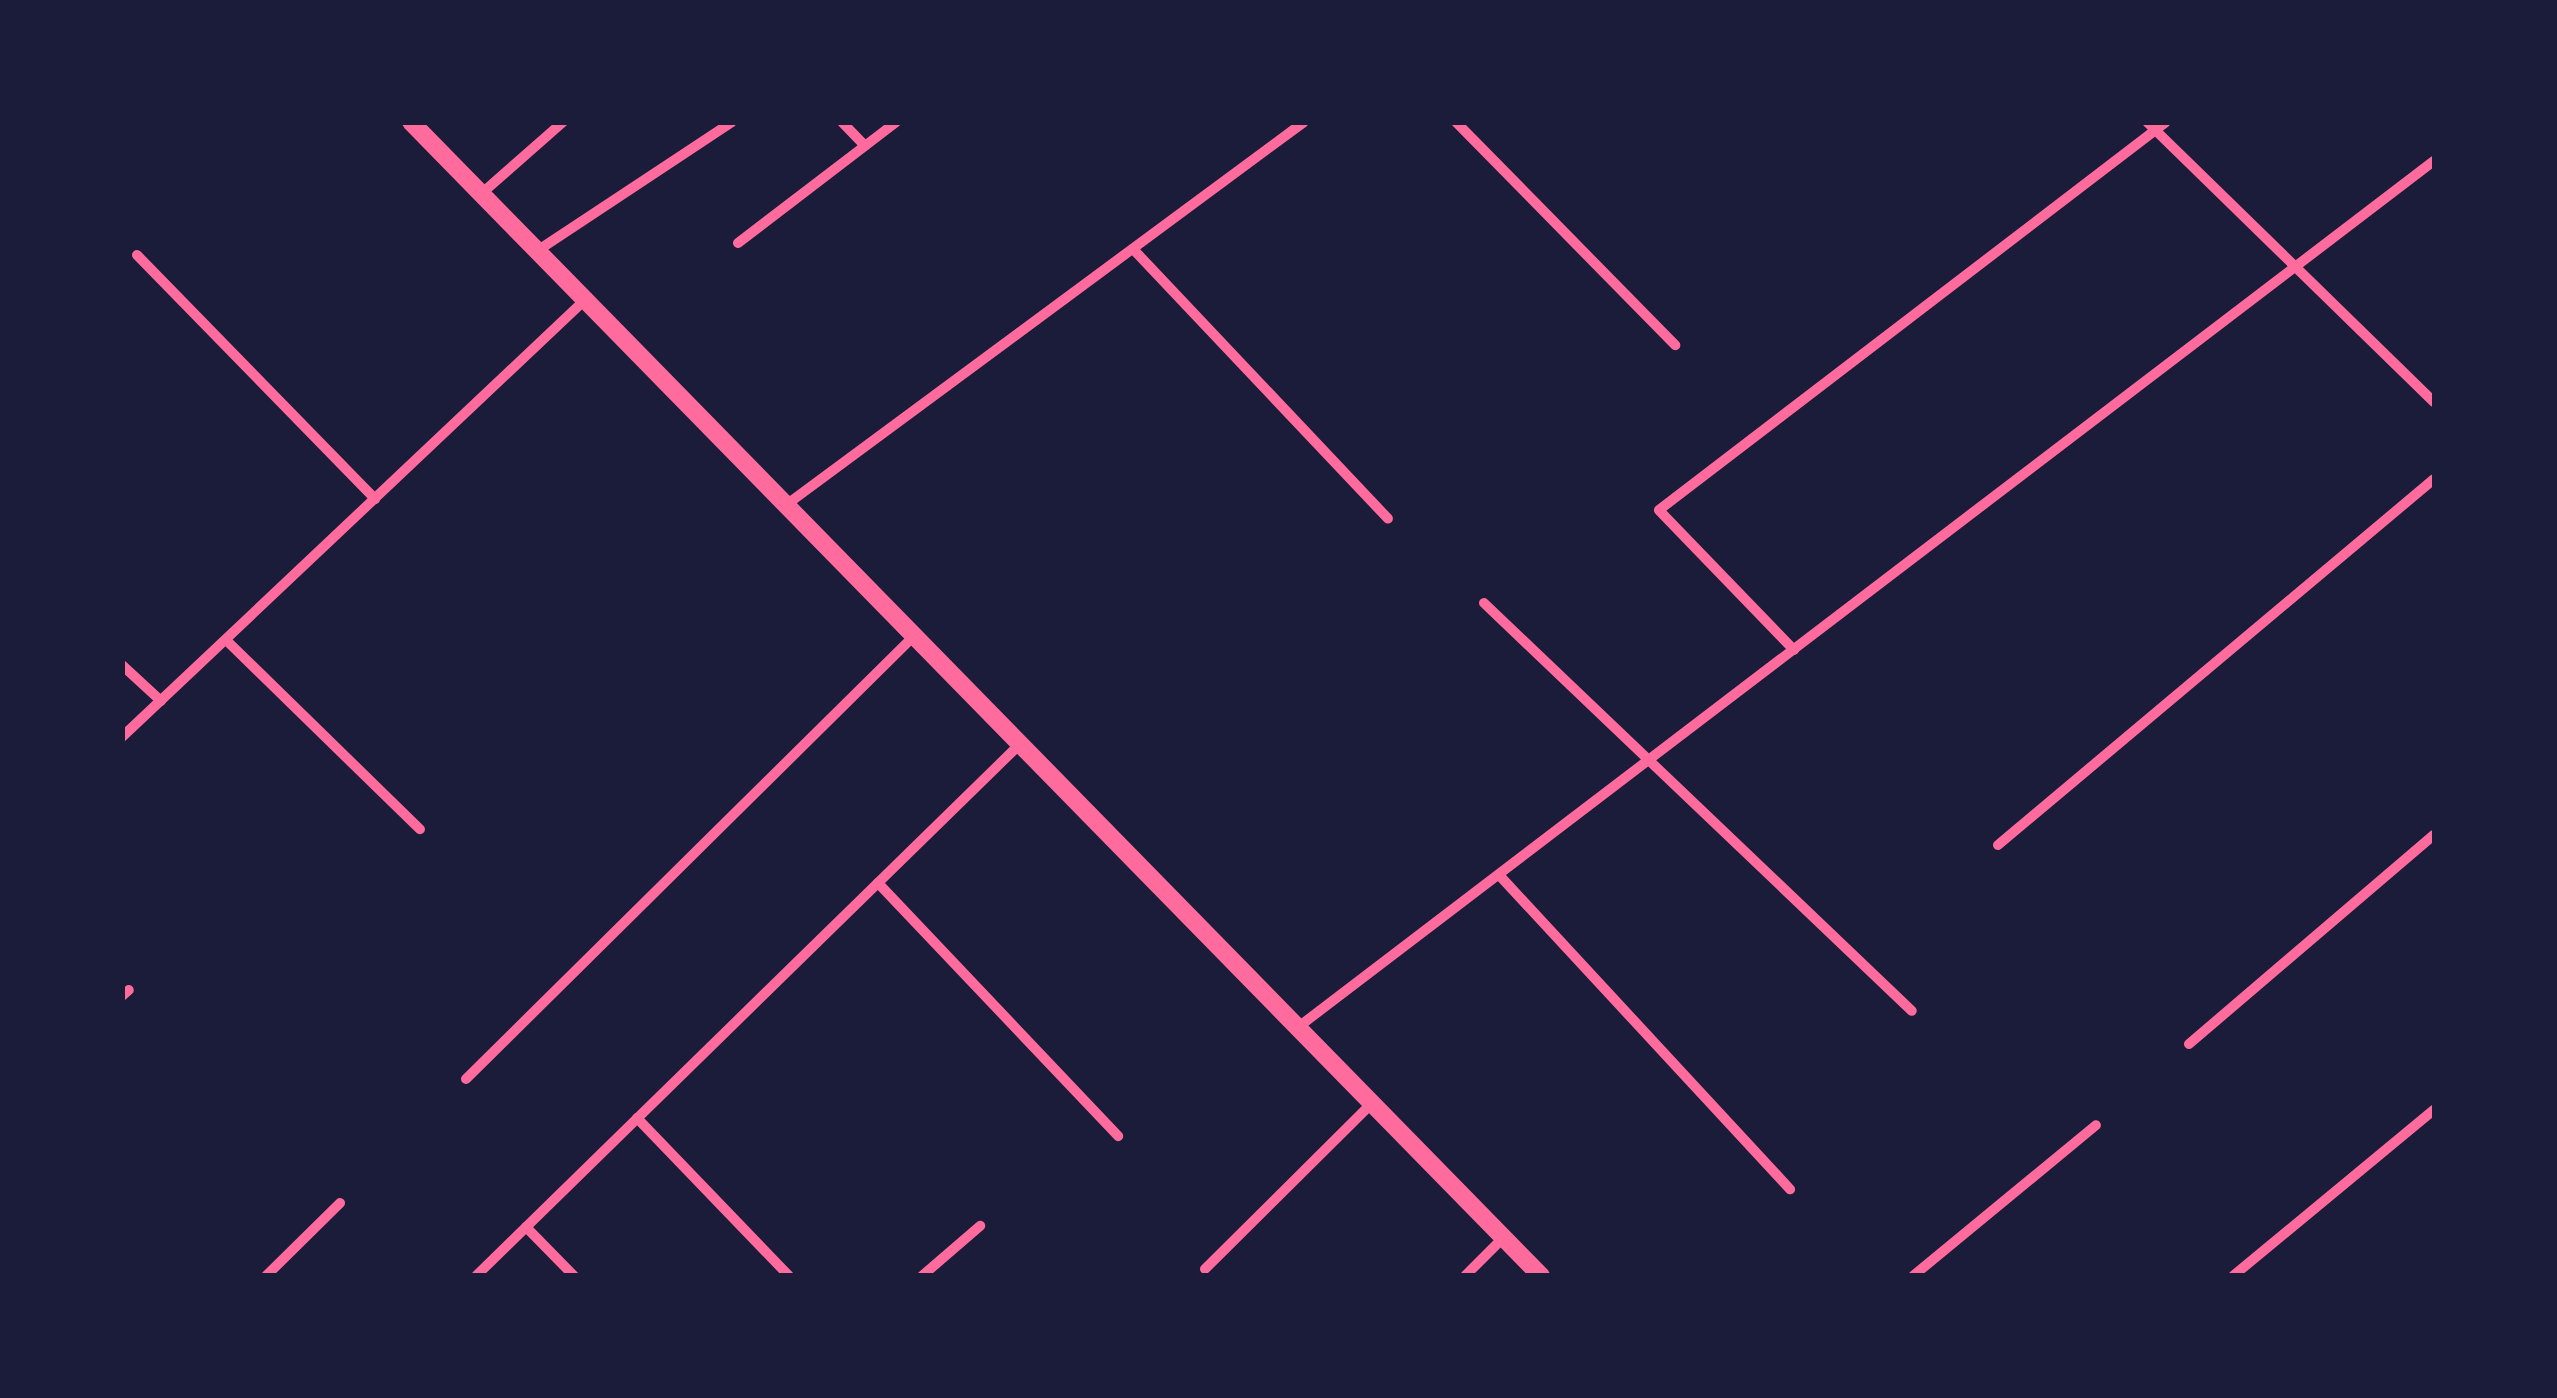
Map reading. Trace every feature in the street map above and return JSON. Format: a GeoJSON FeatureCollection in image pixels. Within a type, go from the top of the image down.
{"type":"FeatureCollection","features":[{"type":"Feature","properties":{"kind":"street"},"geometry":{"type":"LineString","coordinates":[[411,122],[1541,1276]]}},
{"type":"Feature","properties":{"kind":"street"},"geometry":{"type":"LineString","coordinates":[[481,194],[563,122]]}},
{"type":"Feature","properties":{"kind":"street"},"geometry":{"type":"LineString","coordinates":[[537,251],[732,122]]}},
{"type":"Feature","properties":{"kind":"street"},"geometry":{"type":"LineString","coordinates":[[842,122],[865,146]]}},
{"type":"Feature","properties":{"kind":"street"},"geometry":{"type":"LineString","coordinates":[[738,242],[896,122]]}},
{"type":"Feature","properties":{"kind":"street"},"geometry":{"type":"LineString","coordinates":[[786,505],[1304,122]]}},
{"type":"Feature","properties":{"kind":"street"},"geometry":{"type":"LineString","coordinates":[[1456,122],[1675,345]]}},
{"type":"Feature","properties":{"kind":"street"},"geometry":{"type":"LineString","coordinates":[[1794,650],[1659,510],[2151,126],[2166,122]]}},
{"type":"Feature","properties":{"kind":"street"},"geometry":{"type":"LineString","coordinates":[[2151,126],[2434,402]]}},
{"type":"Feature","properties":{"kind":"street"},"geometry":{"type":"LineString","coordinates":[[1298,1028],[2434,161]]}},
{"type":"Feature","properties":{"kind":"street"},"geometry":{"type":"LineString","coordinates":[[1133,248],[1388,519]]}},
{"type":"Feature","properties":{"kind":"street"},"geometry":{"type":"LineString","coordinates":[[137,255],[375,499]]}},
{"type":"Feature","properties":{"kind":"street"},"geometry":{"type":"LineString","coordinates":[[122,738],[585,300]]}},
{"type":"Feature","properties":{"kind":"street"},"geometry":{"type":"LineString","coordinates":[[1998,845],[2434,479]]}},
{"type":"Feature","properties":{"kind":"street"},"geometry":{"type":"LineString","coordinates":[[1484,603],[1653,759],[1912,1011]]}},
{"type":"Feature","properties":{"kind":"street"},"geometry":{"type":"LineString","coordinates":[[466,1079],[914,636]]}},
{"type":"Feature","properties":{"kind":"street"},"geometry":{"type":"LineString","coordinates":[[226,640],[420,829]]}},
{"type":"Feature","properties":{"kind":"street"},"geometry":{"type":"LineString","coordinates":[[122,665],[161,701]]}},
{"type":"Feature","properties":{"kind":"street"},"geometry":{"type":"LineString","coordinates":[[476,1276],[1020,744]]}},
{"type":"Feature","properties":{"kind":"street"},"geometry":{"type":"LineString","coordinates":[[2189,1044],[2434,835]]}},
{"type":"Feature","properties":{"kind":"street"},"geometry":{"type":"LineString","coordinates":[[1500,876],[1790,1189]]}},
{"type":"Feature","properties":{"kind":"street"},"geometry":{"type":"LineString","coordinates":[[878,883],[1118,1136]]}},
{"type":"Feature","properties":{"kind":"street"},"geometry":{"type":"LineString","coordinates":[[1205,1269],[1372,1103]]}},
{"type":"Feature","properties":{"kind":"street"},"geometry":{"type":"LineString","coordinates":[[2233,1276],[2434,1110]]}},
{"type":"Feature","properties":{"kind":"street"},"geometry":{"type":"LineString","coordinates":[[638,1118],[789,1276]]}},
{"type":"Feature","properties":{"kind":"street"},"geometry":{"type":"LineString","coordinates":[[1912,1276],[2096,1125]]}},
{"type":"Feature","properties":{"kind":"street"},"geometry":{"type":"LineString","coordinates":[[266,1276],[340,1203]]}},
{"type":"Feature","properties":{"kind":"street"},"geometry":{"type":"LineString","coordinates":[[922,1276],[980,1226]]}},
{"type":"Feature","properties":{"kind":"street"},"geometry":{"type":"LineString","coordinates":[[526,1227],[574,1276]]}},
{"type":"Feature","properties":{"kind":"street"},"geometry":{"type":"LineString","coordinates":[[1465,1276],[1504,1238]]}}]}
